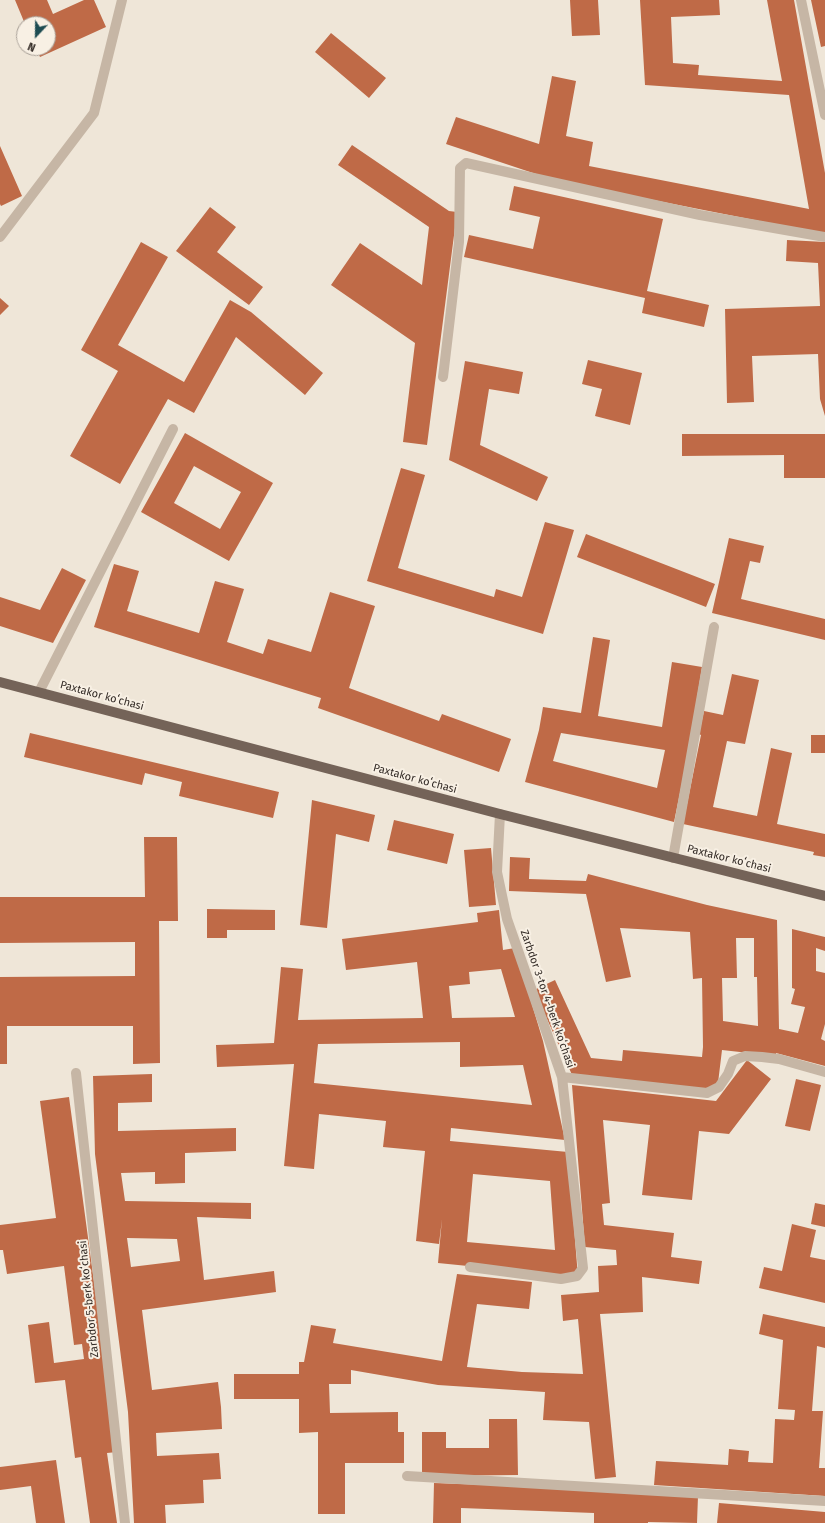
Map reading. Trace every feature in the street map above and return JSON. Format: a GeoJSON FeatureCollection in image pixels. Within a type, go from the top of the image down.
{"type":"FeatureCollection","features":[{"type":"Feature","properties":{"kind":"main road","name":"Paxtakor koʻchasi"},"geometry":{"type":"LineString","coordinates":[[0,682],[500,814],[825,896]]}},
{"type":"Feature","properties":{"kind":"street"},"geometry":{"type":"LineString","coordinates":[[0,237],[94,113],[122,0]]}},
{"type":"Feature","properties":{"kind":"street"},"geometry":{"type":"LineString","coordinates":[[801,0],[825,115]]}},
{"type":"Feature","properties":{"kind":"street"},"geometry":{"type":"LineString","coordinates":[[443,377],[459,242],[460,168],[466,163],[700,215],[825,237]]}},
{"type":"Feature","properties":{"kind":"street"},"geometry":{"type":"LineString","coordinates":[[39,692],[173,429]]}},
{"type":"Feature","properties":{"kind":"street"},"geometry":{"type":"LineString","coordinates":[[673,858],[714,627]]}},
{"type":"Feature","properties":{"kind":"street","name":"Zarbdor 3-tor 4-berk koʻchasi"},"geometry":{"type":"LineString","coordinates":[[500,814],[497,872],[507,919],[562,1077],[707,1093],[719,1087],[728,1074],[733,1061],[745,1056],[779,1059],[825,1072]]}},
{"type":"Feature","properties":{"kind":"street","name":"Zarbdor 5-berk koʻchasi"},"geometry":{"type":"LineString","coordinates":[[76,1073],[125,1523]]}},
{"type":"Feature","properties":{"kind":"street"},"geometry":{"type":"LineString","coordinates":[[470,1267],[561,1279],[577,1276],[583,1268],[562,1077]]}},
{"type":"Feature","properties":{"kind":"street"},"geometry":{"type":"LineString","coordinates":[[408,1476],[825,1501]]}},
{"type":"Feature","properties":{"kind":"building"},"geometry":{"type":"Polygon","coordinates":[[[15,0],[47,0],[53,14],[84,0],[94,0],[106,27],[56,50],[56,16],[22,16],[15,0]]]}},
{"type":"Feature","properties":{"kind":"building"},"geometry":{"type":"Polygon","coordinates":[[[570,0],[598,0],[600,35],[572,36],[570,0]]]}},
{"type":"Feature","properties":{"kind":"building"},"geometry":{"type":"Polygon","coordinates":[[[640,0],[719,0],[720,15],[671,17],[673,63],[699,65],[698,75],[782,81],[767,0],[794,0],[825,173],[825,234],[557,181],[446,144],[456,117],[539,144],[552,76],[576,81],[566,136],[593,142],[589,166],[809,209],[789,95],[645,85],[640,0]]]}},
{"type":"Feature","properties":{"kind":"building"},"geometry":{"type":"Polygon","coordinates":[[[811,0],[825,0],[825,46],[821,47],[811,0]]]}},
{"type":"Feature","properties":{"kind":"building"},"geometry":{"type":"Polygon","coordinates":[[[331,33],[386,78],[369,98],[315,52],[331,33]]]}},
{"type":"Feature","properties":{"kind":"building"},"geometry":{"type":"Polygon","coordinates":[[[352,145],[449,211],[457,212],[427,445],[403,442],[415,343],[331,285],[360,243],[422,285],[429,227],[338,165],[352,145]]]}},
{"type":"Feature","properties":{"kind":"building"},"geometry":{"type":"Polygon","coordinates":[[[0,146],[22,196],[1,206],[0,204],[0,146]]]}},
{"type":"Feature","properties":{"kind":"building"},"geometry":{"type":"Polygon","coordinates":[[[514,186],[663,219],[647,291],[709,305],[704,327],[642,313],[645,298],[464,257],[469,235],[533,249],[540,217],[509,210],[514,186]]]}},
{"type":"Feature","properties":{"kind":"building"},"geometry":{"type":"Polygon","coordinates":[[[210,207],[236,227],[217,252],[263,287],[249,305],[176,251],[210,207]]]}},
{"type":"Feature","properties":{"kind":"building"},"geometry":{"type":"Polygon","coordinates":[[[787,240],[825,242],[825,416],[820,399],[818,354],[752,356],[754,402],[727,403],[725,309],[820,306],[818,263],[786,261],[787,240]]]}},
{"type":"Feature","properties":{"kind":"building"},"geometry":{"type":"Polygon","coordinates":[[[141,242],[168,257],[118,345],[184,382],[230,300],[251,312],[323,373],[305,395],[236,337],[194,413],[168,399],[120,484],[70,456],[118,371],[81,350],[141,242]]]}},
{"type":"Feature","properties":{"kind":"building"},"geometry":{"type":"Polygon","coordinates":[[[0,298],[9,306],[0,315],[0,298]]]}},
{"type":"Feature","properties":{"kind":"building"},"geometry":{"type":"Polygon","coordinates":[[[588,360],[642,373],[630,425],[595,416],[602,389],[582,384],[588,360]]]}},
{"type":"Feature","properties":{"kind":"building"},"geometry":{"type":"Polygon","coordinates":[[[465,361],[523,372],[519,394],[489,389],[480,445],[548,477],[537,501],[449,460],[465,361]]]}},
{"type":"Feature","properties":{"kind":"building"},"geometry":{"type":"Polygon","coordinates":[[[185,433],[273,483],[229,561],[141,512],[185,433]],[[194,466],[174,503],[220,529],[241,492],[194,466]]]}},
{"type":"Feature","properties":{"kind":"building"},"geometry":{"type":"Polygon","coordinates":[[[682,434],[825,434],[825,478],[784,478],[784,455],[682,456],[682,434]]]}},
{"type":"Feature","properties":{"kind":"building"},"geometry":{"type":"Polygon","coordinates":[[[401,468],[425,475],[398,568],[494,597],[496,589],[522,597],[545,522],[574,530],[543,634],[367,581],[401,468]]]}},
{"type":"Feature","properties":{"kind":"building"},"geometry":{"type":"Polygon","coordinates":[[[586,534],[715,584],[706,607],[577,557],[586,534]]]}},
{"type":"Feature","properties":{"kind":"building"},"geometry":{"type":"Polygon","coordinates":[[[729,538],[764,546],[760,563],[750,561],[741,599],[825,619],[825,640],[712,613],[729,538]]]}},
{"type":"Feature","properties":{"kind":"building"},"geometry":{"type":"Polygon","coordinates":[[[114,564],[139,571],[127,611],[199,633],[215,581],[244,589],[227,642],[263,654],[268,639],[311,652],[330,592],[375,606],[349,688],[439,721],[442,714],[511,739],[499,772],[318,708],[321,698],[94,627],[114,564]]]}},
{"type":"Feature","properties":{"kind":"building"},"geometry":{"type":"Polygon","coordinates":[[[62,568],[86,580],[53,643],[0,626],[0,597],[40,610],[62,568]]]}},
{"type":"Feature","properties":{"kind":"building"},"geometry":{"type":"Polygon","coordinates":[[[593,637],[610,640],[598,716],[662,727],[672,662],[702,667],[688,754],[674,822],[525,782],[539,730],[543,707],[581,713],[593,637]],[[561,733],[553,761],[657,788],[665,750],[561,733]]]}},
{"type":"Feature","properties":{"kind":"building"},"geometry":{"type":"Polygon","coordinates":[[[732,674],[759,680],[745,744],[727,741],[713,807],[757,816],[771,748],[792,753],[777,824],[825,834],[825,857],[813,855],[814,852],[683,824],[701,735],[699,734],[704,711],[723,715],[732,674]]]}},
{"type":"Feature","properties":{"kind":"building"},"geometry":{"type":"Polygon","coordinates":[[[30,733],[279,792],[273,818],[179,796],[182,782],[145,773],[142,785],[24,757],[30,733]]]}},
{"type":"Feature","properties":{"kind":"building"},"geometry":{"type":"Polygon","coordinates":[[[811,735],[825,735],[825,753],[811,753],[811,735]]]}},
{"type":"Feature","properties":{"kind":"building"},"geometry":{"type":"Polygon","coordinates":[[[312,800],[375,815],[369,842],[336,834],[327,928],[300,925],[312,800]]]}},
{"type":"Feature","properties":{"kind":"building"},"geometry":{"type":"Polygon","coordinates":[[[394,820],[454,834],[447,864],[387,850],[394,820]]]}},
{"type":"Feature","properties":{"kind":"building"},"geometry":{"type":"Polygon","coordinates":[[[144,837],[177,837],[178,921],[159,921],[160,1063],[133,1064],[133,1026],[7,1026],[7,1064],[0,1064],[0,977],[135,976],[135,942],[0,943],[0,897],[145,897],[144,837]]]}},
{"type":"Feature","properties":{"kind":"building"},"geometry":{"type":"Polygon","coordinates":[[[491,848],[496,905],[469,907],[464,850],[491,848]]]}},
{"type":"Feature","properties":{"kind":"building"},"geometry":{"type":"Polygon","coordinates":[[[510,857],[530,858],[529,879],[586,881],[588,874],[707,905],[777,920],[779,1029],[798,1033],[805,1007],[791,1004],[795,989],[792,988],[792,929],[825,937],[825,951],[816,948],[816,971],[825,973],[825,1024],[821,1039],[825,1041],[825,1066],[776,1053],[776,1056],[722,1050],[718,1083],[708,1091],[573,1077],[534,990],[555,980],[591,1058],[622,1061],[623,1050],[702,1057],[702,978],[693,979],[690,932],[620,928],[631,977],[606,982],[586,894],[509,891],[510,857]],[[736,938],[737,978],[722,978],[723,1021],[758,1026],[757,977],[754,977],[754,938],[736,938]]]}},
{"type":"Feature","properties":{"kind":"building"},"geometry":{"type":"Polygon","coordinates":[[[207,909],[275,910],[275,930],[227,930],[227,938],[207,938],[207,909]]]}},
{"type":"Feature","properties":{"kind":"building"},"geometry":{"type":"Polygon","coordinates":[[[499,910],[503,950],[515,948],[543,1041],[565,1140],[451,1128],[450,1141],[568,1152],[578,1277],[438,1263],[442,1219],[439,1244],[416,1241],[425,1151],[383,1147],[386,1121],[319,1114],[314,1169],[284,1166],[294,1064],[217,1067],[216,1045],[274,1043],[281,967],[303,969],[298,1020],[423,1018],[417,962],[346,970],[342,939],[478,922],[477,913],[499,910]],[[501,969],[469,972],[470,984],[449,986],[452,1018],[515,1017],[501,969]],[[460,1042],[318,1044],[314,1083],[532,1105],[523,1065],[460,1067],[460,1042]],[[473,1174],[467,1242],[555,1250],[550,1181],[473,1174]]]}},
{"type":"Feature","properties":{"kind":"building"},"geometry":{"type":"Polygon","coordinates":[[[747,1060],[771,1079],[729,1134],[699,1131],[692,1200],[642,1195],[650,1125],[603,1120],[610,1203],[602,1204],[604,1225],[674,1233],[671,1257],[702,1261],[699,1284],[642,1277],[643,1312],[600,1314],[616,1477],[595,1479],[589,1422],[543,1420],[545,1392],[438,1385],[351,1370],[351,1384],[329,1384],[330,1413],[398,1412],[398,1432],[404,1432],[404,1463],[345,1463],[345,1514],[318,1514],[318,1432],[299,1433],[299,1399],[234,1399],[234,1374],[299,1374],[299,1362],[304,1362],[311,1325],[336,1329],[333,1343],[442,1361],[457,1274],[532,1282],[529,1309],[477,1304],[467,1367],[522,1372],[583,1374],[578,1319],[563,1321],[561,1295],[599,1292],[598,1266],[617,1265],[616,1250],[585,1247],[572,1085],[716,1101],[747,1060]]]}},
{"type":"Feature","properties":{"kind":"building"},"geometry":{"type":"Polygon","coordinates":[[[152,1074],[152,1102],[118,1103],[118,1131],[236,1128],[236,1151],[185,1153],[185,1183],[155,1184],[155,1172],[121,1173],[125,1201],[251,1203],[251,1219],[197,1217],[204,1280],[274,1271],[276,1292],[142,1310],[152,1390],[218,1382],[221,1407],[222,1429],[156,1433],[157,1456],[219,1453],[221,1479],[203,1480],[204,1503],[165,1505],[166,1523],[134,1523],[128,1412],[95,1154],[93,1076],[152,1074]],[[127,1238],[131,1267],[180,1261],[177,1239],[127,1238]]]}},
{"type":"Feature","properties":{"kind":"building"},"geometry":{"type":"Polygon","coordinates":[[[796,1079],[821,1085],[810,1131],[785,1126],[796,1079]]]}},
{"type":"Feature","properties":{"kind":"building"},"geometry":{"type":"Polygon","coordinates":[[[69,1097],[117,1452],[107,1453],[117,1523],[90,1523],[81,1457],[75,1458],[65,1380],[35,1383],[28,1325],[49,1322],[54,1363],[84,1359],[82,1344],[74,1345],[64,1266],[7,1274],[3,1250],[0,1250],[0,1225],[56,1218],[40,1101],[69,1097]]]}},
{"type":"Feature","properties":{"kind":"building"},"geometry":{"type":"Polygon","coordinates":[[[815,1203],[825,1205],[825,1227],[811,1224],[815,1203]]]}},
{"type":"Feature","properties":{"kind":"building"},"geometry":{"type":"Polygon","coordinates":[[[792,1224],[816,1230],[810,1257],[825,1260],[825,1303],[759,1288],[764,1267],[782,1271],[792,1224]]]}},
{"type":"Feature","properties":{"kind":"building"},"geometry":{"type":"Polygon","coordinates":[[[763,1314],[825,1327],[825,1348],[817,1346],[812,1411],[823,1411],[819,1468],[825,1468],[825,1496],[654,1485],[656,1461],[728,1465],[729,1449],[749,1451],[748,1462],[773,1463],[775,1419],[794,1420],[795,1410],[778,1409],[783,1340],[759,1334],[763,1314]]]}},
{"type":"Feature","properties":{"kind":"building"},"geometry":{"type":"Polygon","coordinates":[[[489,1419],[517,1419],[518,1475],[422,1476],[422,1432],[446,1432],[446,1448],[489,1448],[489,1419]]]}},
{"type":"Feature","properties":{"kind":"building"},"geometry":{"type":"Polygon","coordinates":[[[56,1460],[65,1523],[36,1523],[31,1486],[0,1490],[0,1467],[56,1460]]]}},
{"type":"Feature","properties":{"kind":"building"},"geometry":{"type":"Polygon","coordinates":[[[434,1483],[622,1490],[698,1496],[697,1523],[594,1523],[594,1513],[461,1508],[461,1523],[433,1523],[434,1483]]]}},
{"type":"Feature","properties":{"kind":"building"},"geometry":{"type":"Polygon","coordinates":[[[719,1503],[825,1512],[825,1523],[717,1523],[719,1503]]]}}]}
